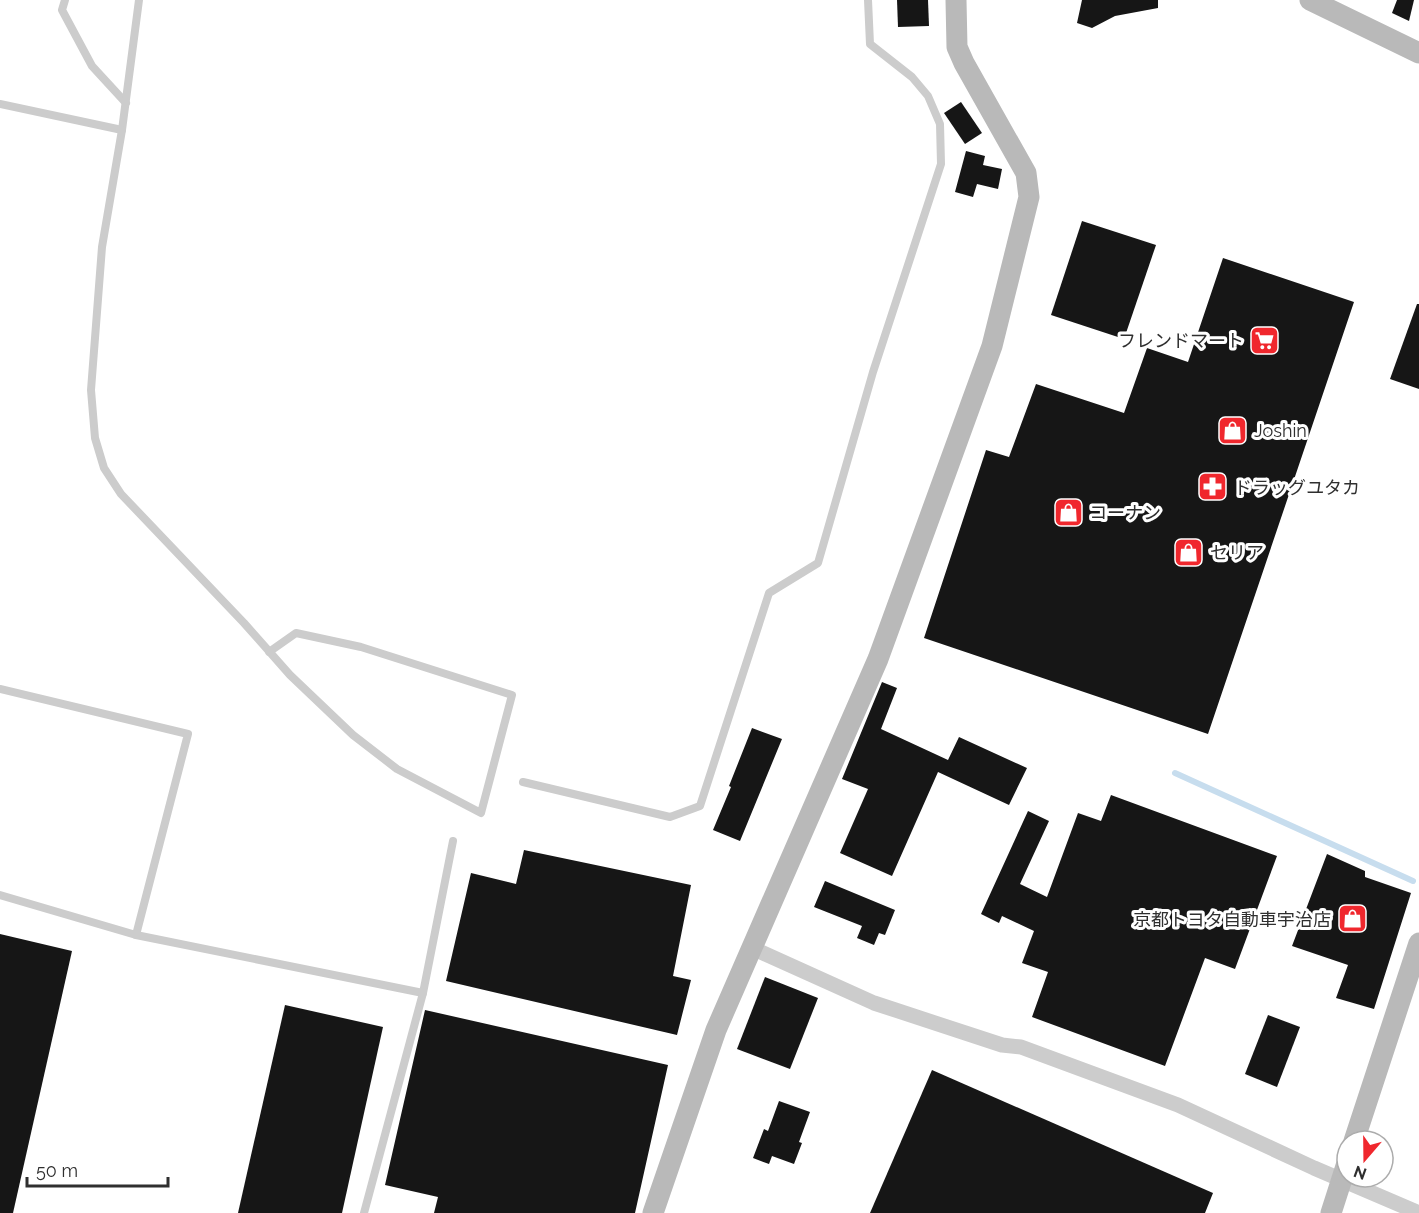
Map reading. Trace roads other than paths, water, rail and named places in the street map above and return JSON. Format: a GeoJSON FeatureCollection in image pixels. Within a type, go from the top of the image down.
{"type":"FeatureCollection","features":[{"type":"Feature","properties":{"kind":"street"},"geometry":{"type":"LineString","coordinates":[[653,1213],[716,1030],[878,658],[992,346],[1029,197],[1026,173],[964,63],[957,46],[956,0]]}},
{"type":"Feature","properties":{"kind":"street"},"geometry":{"type":"LineString","coordinates":[[1310,0],[1419,53]]}},
{"type":"Feature","properties":{"kind":"street"},"geometry":{"type":"LineString","coordinates":[[1358,1129],[1419,943]]}},
{"type":"Feature","properties":{"kind":"street"},"geometry":{"type":"LineString","coordinates":[[752,948],[874,1003],[1002,1045],[1021,1047],[1178,1104],[1335,1167]]}},
{"type":"Feature","properties":{"kind":"street"},"geometry":{"type":"LineString","coordinates":[[1331,1213],[1338,1189]]}},
{"type":"Feature","properties":{"kind":"street"},"geometry":{"type":"LineString","coordinates":[[1376,1189],[1419,1213]]}},
{"type":"Feature","properties":{"kind":"lane"},"geometry":{"type":"LineString","coordinates":[[64,0],[62,10],[92,66],[126,104]]}},
{"type":"Feature","properties":{"kind":"lane"},"geometry":{"type":"LineString","coordinates":[[139,0],[126,104],[102,247],[92,390],[95,438],[104,468],[121,494],[290,675],[353,735],[397,768],[481,813],[512,695],[361,647],[296,633],[269,652]]}},
{"type":"Feature","properties":{"kind":"lane"},"geometry":{"type":"LineString","coordinates":[[523,782],[670,817],[700,806],[769,593],[818,562],[873,372],[941,164],[940,124],[928,96],[912,77],[870,44],[868,0]]}},
{"type":"Feature","properties":{"kind":"lane"},"geometry":{"type":"LineString","coordinates":[[0,104],[122,130]]}},
{"type":"Feature","properties":{"kind":"lane"},"geometry":{"type":"LineString","coordinates":[[0,689],[188,734],[136,935]]}},
{"type":"Feature","properties":{"kind":"lane"},"geometry":{"type":"LineString","coordinates":[[364,1213],[423,993],[453,841]]}},
{"type":"Feature","properties":{"kind":"lane"},"geometry":{"type":"LineString","coordinates":[[0,895],[136,935],[423,993]]}},
{"type":"Feature","properties":{"kind":"waterway"},"geometry":{"type":"LineString","coordinates":[[1175,773],[1413,881]]}},
{"type":"Feature","properties":{"kind":"place","name":"フレンドマート"},"geometry":{"type":"Point","coordinates":[1265,340]}},
{"type":"Feature","properties":{"kind":"place","name":"Joshin"},"geometry":{"type":"Point","coordinates":[1233,430]}},
{"type":"Feature","properties":{"kind":"place","name":"ドラッグユタカ"},"geometry":{"type":"Point","coordinates":[1213,487]}},
{"type":"Feature","properties":{"kind":"place","name":"コーナン"},"geometry":{"type":"Point","coordinates":[1068,512]}},
{"type":"Feature","properties":{"kind":"place","name":"セリア"},"geometry":{"type":"Point","coordinates":[1189,552]}},
{"type":"Feature","properties":{"kind":"place","name":"京都トヨタ自動車宇治店"},"geometry":{"type":"Point","coordinates":[1352,919]}}]}
